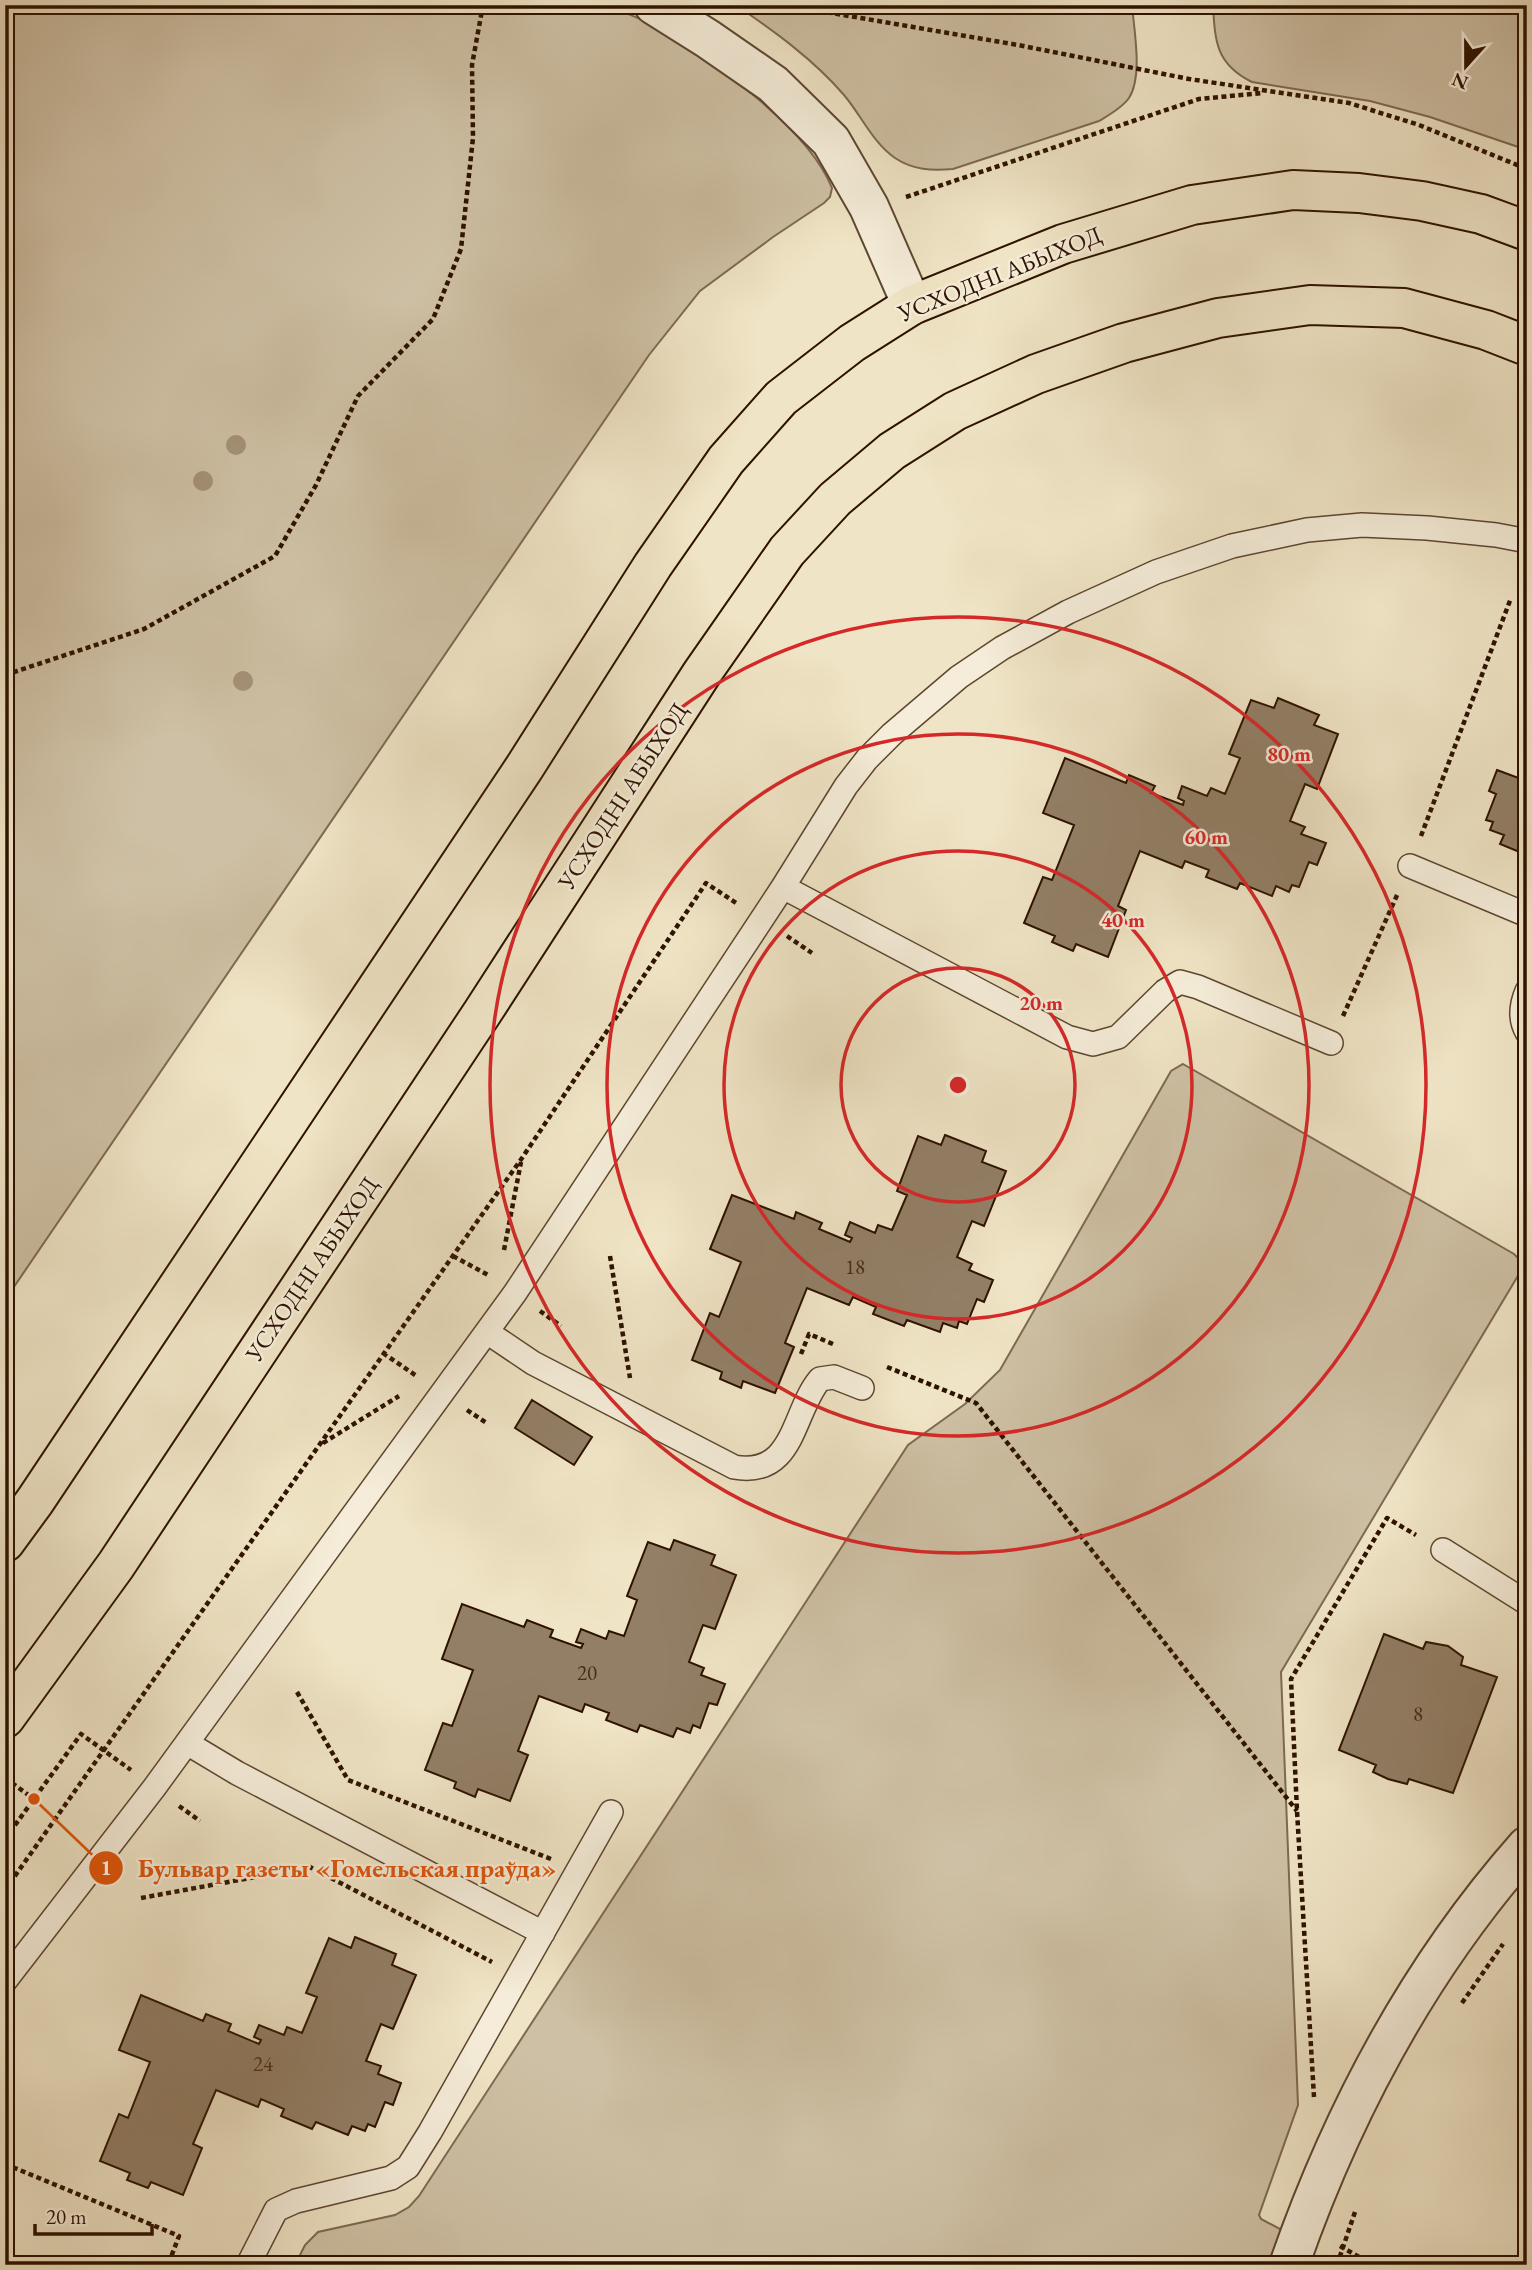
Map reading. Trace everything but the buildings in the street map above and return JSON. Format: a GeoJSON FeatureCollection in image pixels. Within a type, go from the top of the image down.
{"type":"FeatureCollection","features":[{"type":"Feature","properties":{"kind":"main road","name":"УСХОДНІ АБЫХОД"},"geometry":{"type":"LineString","coordinates":[[5,1542],[35,1502],[316,1083],[524,768],[653,565],[726,460],[781,398],[852,343],[912,304],[1063,244],[1192,205],[1293,190],[1359,192],[1422,201],[1481,214],[1527,230]]}},
{"type":"Feature","properties":{"kind":"main road","name":"УСХОДНІ АБЫХОД"},"geometry":{"type":"LineString","coordinates":[[5,1718],[116,1564],[482,1013],[702,674],[787,551],[835,499],[892,451],[955,411],[1036,374],[1124,343],[1218,318],[1310,305],[1404,308],[1486,330],[1527,346]]}},
{"type":"Feature","properties":{"kind":"street"},"geometry":{"type":"LineString","coordinates":[[654,5],[773,84],[831,141],[869,206],[912,304]]}},
{"type":"Feature","properties":{"kind":"street"},"geometry":{"type":"LineString","coordinates":[[1289,2265],[1326,2165],[1378,2060],[1456,1937],[1501,1875],[1527,1846]]}},
{"type":"Feature","properties":{"kind":"lane"},"geometry":{"type":"LineString","coordinates":[[5,1981],[187,1743],[523,1282],[783,887],[846,786],[867,759],[892,734],[959,677],[1002,648],[1068,612],[1169,568],[1232,546],[1307,530],[1362,525],[1427,528],[1527,541]]}},
{"type":"Feature","properties":{"kind":"lane"},"geometry":{"type":"LineString","coordinates":[[1410,866],[1527,915]]}},
{"type":"Feature","properties":{"kind":"lane"},"geometry":{"type":"LineString","coordinates":[[783,887],[1067,1037],[1093,1044],[1118,1037],[1165,991],[1180,982],[1198,987],[1331,1043]]}},
{"type":"Feature","properties":{"kind":"lane"},"geometry":{"type":"LineString","coordinates":[[1527,991],[1521,1013],[1522,1025],[1527,1032]]}},
{"type":"Feature","properties":{"kind":"lane"},"geometry":{"type":"LineString","coordinates":[[487,1332],[534,1363],[734,1467],[747,1470],[758,1468],[783,1451],[820,1379],[834,1377],[862,1388]]}},
{"type":"Feature","properties":{"kind":"lane"},"geometry":{"type":"LineString","coordinates":[[1443,1550],[1527,1603]]}},
{"type":"Feature","properties":{"kind":"lane"},"geometry":{"type":"LineString","coordinates":[[187,1743],[237,1773],[543,1933]]}},
{"type":"Feature","properties":{"kind":"lane"},"geometry":{"type":"LineString","coordinates":[[248,2265],[276,2210],[296,2201],[391,2178],[408,2167],[611,1812]]}},
{"type":"Feature","properties":{"kind":"path"},"geometry":{"type":"LineString","coordinates":[[5,675],[144,629],[275,556],[316,485],[358,397],[433,319],[461,249],[473,138],[472,65],[483,5]]}},
{"type":"Feature","properties":{"kind":"path"},"geometry":{"type":"LineString","coordinates":[[785,5],[991,40],[1270,93],[1349,103],[1419,125],[1527,169]]}},
{"type":"Feature","properties":{"kind":"path"},"geometry":{"type":"LineString","coordinates":[[869,206],[891,202],[1199,99],[1270,93]]}},
{"type":"Feature","properties":{"kind":"path"},"geometry":{"type":"LineString","coordinates":[[1331,1043],[1410,866],[1511,598]]}},
{"type":"Feature","properties":{"kind":"path"},"geometry":{"type":"LineString","coordinates":[[5,1890],[522,1158],[706,883],[739,905]]}},
{"type":"Feature","properties":{"kind":"path"},"geometry":{"type":"LineString","coordinates":[[783,933],[812,953]]}},
{"type":"Feature","properties":{"kind":"path"},"geometry":{"type":"LineString","coordinates":[[503,1253],[522,1158]]}},
{"type":"Feature","properties":{"kind":"path"},"geometry":{"type":"LineString","coordinates":[[453,1256],[498,1280]]}},
{"type":"Feature","properties":{"kind":"path"},"geometry":{"type":"LineString","coordinates":[[610,1256],[630,1380]]}},
{"type":"Feature","properties":{"kind":"path"},"geometry":{"type":"LineString","coordinates":[[536,1309],[561,1326]]}},
{"type":"Feature","properties":{"kind":"path"},"geometry":{"type":"LineString","coordinates":[[799,1359],[809,1334],[834,1345]]}},
{"type":"Feature","properties":{"kind":"path"},"geometry":{"type":"LineString","coordinates":[[383,1353],[424,1381]]}},
{"type":"Feature","properties":{"kind":"path"},"geometry":{"type":"LineString","coordinates":[[884,1366],[976,1404],[1297,1811]]}},
{"type":"Feature","properties":{"kind":"path"},"geometry":{"type":"LineString","coordinates":[[320,1446],[401,1395]]}},
{"type":"Feature","properties":{"kind":"path"},"geometry":{"type":"LineString","coordinates":[[463,1407],[488,1424]]}},
{"type":"Feature","properties":{"kind":"path"},"geometry":{"type":"LineString","coordinates":[[1310,2107],[1315,2094],[1291,1679],[1387,1518],[1443,1550]]}},
{"type":"Feature","properties":{"kind":"path"},"geometry":{"type":"LineString","coordinates":[[297,1692],[348,1780],[578,1870]]}},
{"type":"Feature","properties":{"kind":"path"},"geometry":{"type":"LineString","coordinates":[[5,1839],[81,1734],[131,1771]]}},
{"type":"Feature","properties":{"kind":"path"},"geometry":{"type":"LineString","coordinates":[[5,1778],[34,1799]]}},
{"type":"Feature","properties":{"kind":"path"},"geometry":{"type":"LineString","coordinates":[[176,1803],[200,1821]]}},
{"type":"Feature","properties":{"kind":"path"},"geometry":{"type":"LineString","coordinates":[[141,1898],[310,1867],[519,1976]]}},
{"type":"Feature","properties":{"kind":"path"},"geometry":{"type":"LineString","coordinates":[[1455,2014],[1510,1934]]}},
{"type":"Feature","properties":{"kind":"path"},"geometry":{"type":"LineString","coordinates":[[5,2164],[179,2236],[168,2265]]}},
{"type":"Feature","properties":{"kind":"path"},"geometry":{"type":"LineString","coordinates":[[1337,2265],[1359,2200]]}},
{"type":"Feature","properties":{"kind":"path"},"geometry":{"type":"LineString","coordinates":[[1330,2241],[1373,2265]]}},
{"type":"Feature","properties":{"kind":"shaded area"},"geometry":{"type":"Polygon","coordinates":[[[5,5],[605,5],[645,21],[673,38],[753,95],[801,140],[819,164],[832,188],[830,197],[824,203],[700,291],[649,355],[5,1300],[5,5]]]}},
{"type":"Feature","properties":{"kind":"shaded area"},"geometry":{"type":"Polygon","coordinates":[[[736,5],[1132,5],[1136,78],[1126,102],[1099,121],[953,169],[923,169],[902,162],[887,152],[844,95],[820,70],[736,5]]]}},
{"type":"Feature","properties":{"kind":"shaded area"},"geometry":{"type":"Polygon","coordinates":[[[1213,5],[1527,5],[1527,150],[1430,117],[1370,101],[1252,82],[1231,68],[1224,59],[1217,41],[1213,5]]]}},
{"type":"Feature","properties":{"kind":"shaded area"},"geometry":{"type":"Polygon","coordinates":[[[1183,1064],[1514,1254],[1523,1263],[1519,1274],[1281,1672],[1298,2105],[1259,2215],[1261,2219],[1282,2230],[1274,2265],[295,2265],[305,2245],[318,2232],[395,2215],[409,2207],[419,2196],[908,1445],[965,1404],[1000,1370],[1171,1071],[1183,1064]]]}},
{"type":"Feature","properties":{"kind":"place","name":"Бульвар газеты «Гомельская праўда»"},"geometry":{"type":"Point","coordinates":[34,1799]}}]}
